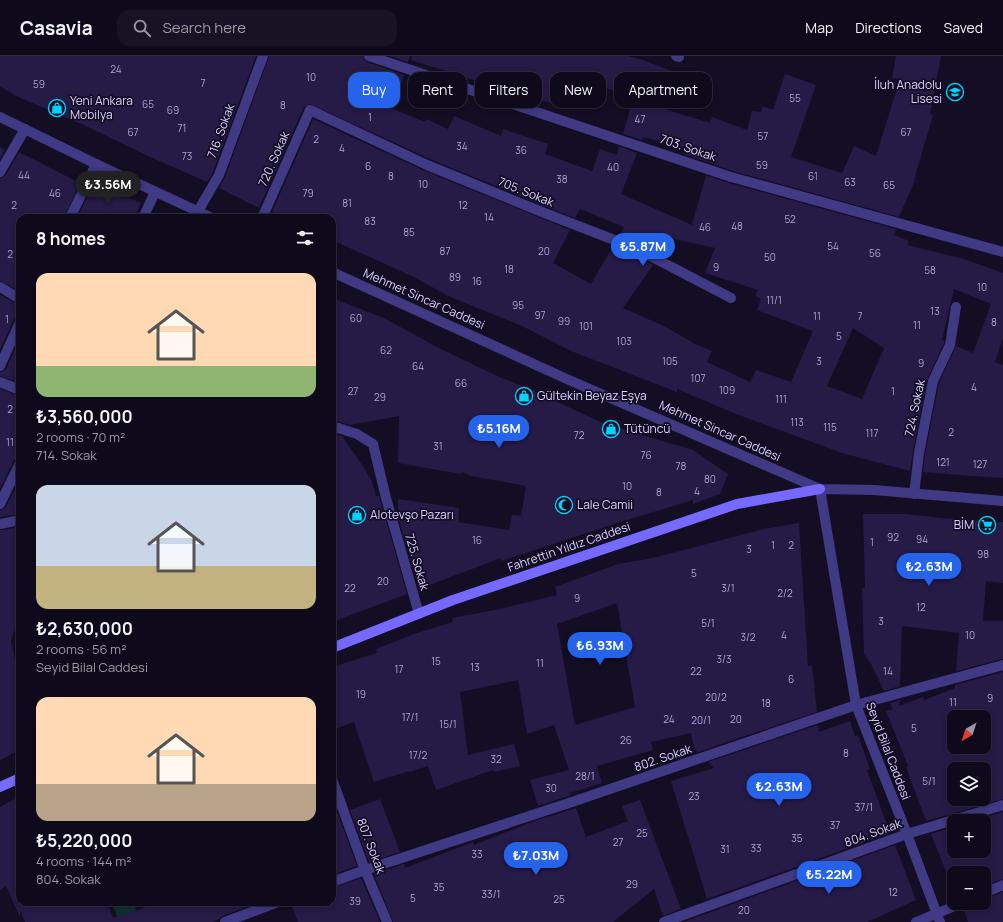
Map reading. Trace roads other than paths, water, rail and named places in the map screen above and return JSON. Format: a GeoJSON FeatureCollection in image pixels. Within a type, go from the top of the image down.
{"type":"FeatureCollection","features":[{"type":"Feature","properties":{"kind":"main road","name":"Fahrettin Yıldız Caddesi"},"geometry":{"type":"LineString","coordinates":[[336,646],[453,600],[737,504],[820,489]]}},
{"type":"Feature","properties":{"kind":"main road"},"geometry":{"type":"LineString","coordinates":[[0,787],[16,780]]}},
{"type":"Feature","properties":{"kind":"street","name":"716. Sokak"},"geometry":{"type":"LineString","coordinates":[[197,214],[219,175],[263,56]]}},
{"type":"Feature","properties":{"kind":"street","name":"703. Sokak"},"geometry":{"type":"LineString","coordinates":[[369,56],[731,176],[1003,252]]}},
{"type":"Feature","properties":{"kind":"street","name":"720. Sokak"},"geometry":{"type":"LineString","coordinates":[[264,214],[310,110]]}},
{"type":"Feature","properties":{"kind":"street","name":"705. Sokak"},"geometry":{"type":"LineString","coordinates":[[310,110],[427,165],[635,248],[731,298]]}},
{"type":"Feature","properties":{"kind":"street"},"geometry":{"type":"LineString","coordinates":[[0,117],[155,192],[194,214]]}},
{"type":"Feature","properties":{"kind":"street"},"geometry":{"type":"LineString","coordinates":[[0,172],[25,129]]}},
{"type":"Feature","properties":{"kind":"street"},"geometry":{"type":"LineString","coordinates":[[72,214],[96,164]]}},
{"type":"Feature","properties":{"kind":"street"},"geometry":{"type":"LineString","coordinates":[[145,214],[155,192]]}},
{"type":"Feature","properties":{"kind":"street","name":"Mehmet Sincar Caddesi"},"geometry":{"type":"LineString","coordinates":[[336,274],[569,380],[820,489],[874,490],[1003,501]]}},
{"type":"Feature","properties":{"kind":"street"},"geometry":{"type":"LineString","coordinates":[[0,287],[16,297]]}},
{"type":"Feature","properties":{"kind":"street","name":"724. Sokak"},"geometry":{"type":"LineString","coordinates":[[914,494],[919,453],[933,381],[950,345],[956,307]]}},
{"type":"Feature","properties":{"kind":"street"},"geometry":{"type":"LineString","coordinates":[[0,366],[16,331]]}},
{"type":"Feature","properties":{"kind":"street"},"geometry":{"type":"LineString","coordinates":[[0,382],[16,388]]}},
{"type":"Feature","properties":{"kind":"street","name":"725. Sokak"},"geometry":{"type":"LineString","coordinates":[[336,427],[357,434],[373,444],[386,498],[419,614]]}},
{"type":"Feature","properties":{"kind":"street"},"geometry":{"type":"LineString","coordinates":[[0,504],[16,471]]}},
{"type":"Feature","properties":{"kind":"street","name":"Seyid Bilal Caddesi"},"geometry":{"type":"LineString","coordinates":[[820,489],[856,706],[907,834],[938,918]]}},
{"type":"Feature","properties":{"kind":"street"},"geometry":{"type":"LineString","coordinates":[[0,524],[16,521]]}},
{"type":"Feature","properties":{"kind":"street","name":"802. Sokak"},"geometry":{"type":"LineString","coordinates":[[336,881],[598,794],[856,706],[1003,665]]}},
{"type":"Feature","properties":{"kind":"street","name":"807. Sokak"},"geometry":{"type":"LineString","coordinates":[[336,790],[365,870],[387,922]]}},
{"type":"Feature","properties":{"kind":"street","name":"804. Sokak"},"geometry":{"type":"LineString","coordinates":[[664,922],[907,834],[1003,805]]}},
{"type":"Feature","properties":{"kind":"street"},"geometry":{"type":"LineString","coordinates":[[991,890],[1003,885]]}},
{"type":"Feature","properties":{"kind":"street"},"geometry":{"type":"LineString","coordinates":[[225,922],[267,906]]}},
{"type":"Feature","properties":{"kind":"street"},"geometry":{"type":"LineString","coordinates":[[916,922],[938,918],[951,910]]}},
{"type":"Feature","properties":{"kind":"place","name":"İluh Anadolu Lisesi"},"geometry":{"type":"Point","coordinates":[955,92]}},
{"type":"Feature","properties":{"kind":"place","name":"Yeni Ankara Mobilya"},"geometry":{"type":"Point","coordinates":[57,108]}},
{"type":"Feature","properties":{"kind":"place","name":"Gültekin Beyaz Eşya"},"geometry":{"type":"Point","coordinates":[524,396]}},
{"type":"Feature","properties":{"kind":"place","name":"Tütüncü"},"geometry":{"type":"Point","coordinates":[611,429]}},
{"type":"Feature","properties":{"kind":"place","name":"Lale Camii"},"geometry":{"type":"Point","coordinates":[564,505]}},
{"type":"Feature","properties":{"kind":"place","name":"Alotevşo Pazarı"},"geometry":{"type":"Point","coordinates":[357,515]}},
{"type":"Feature","properties":{"kind":"place","name":"BİM"},"geometry":{"type":"Point","coordinates":[987,525]}}]}
